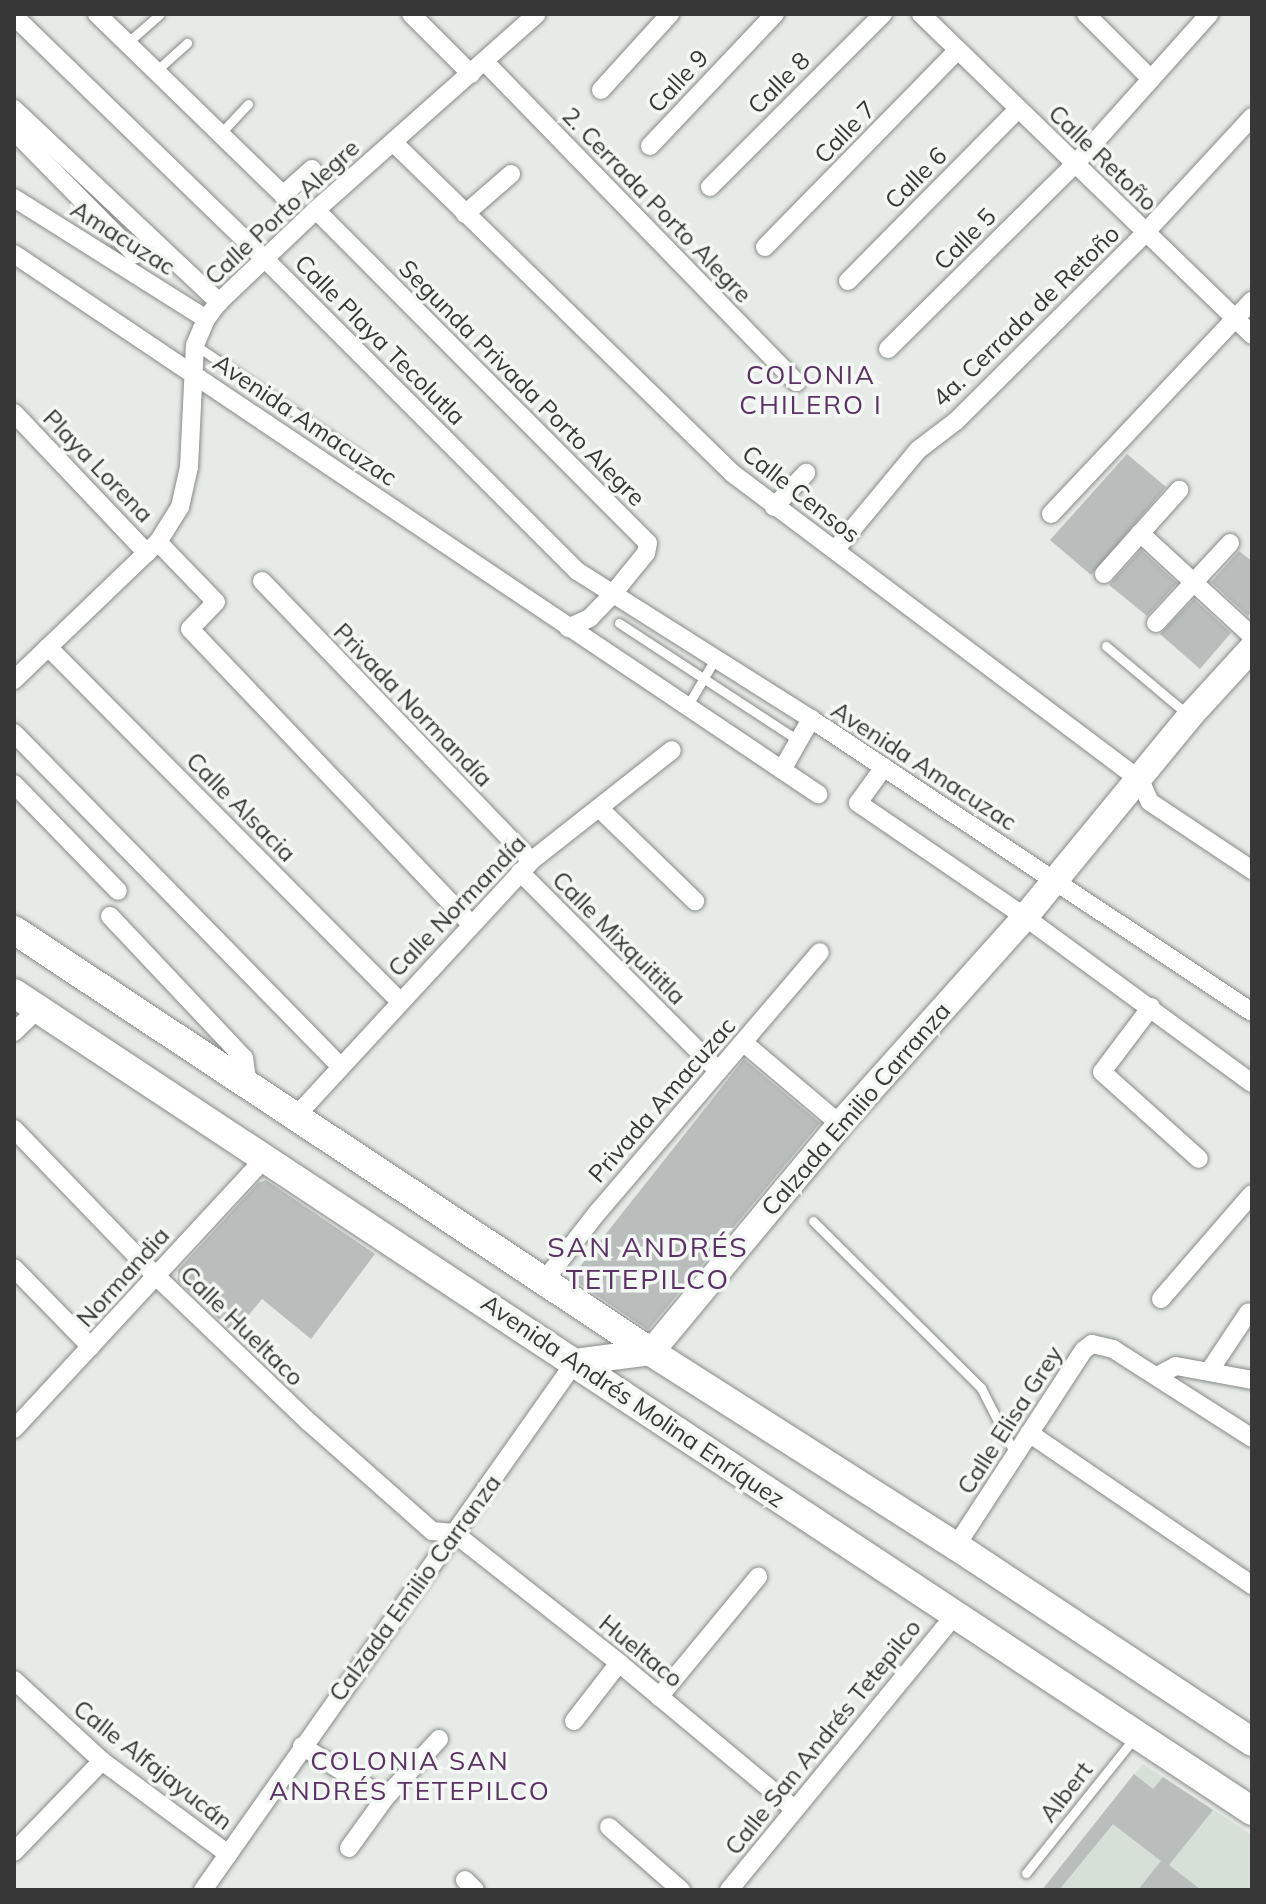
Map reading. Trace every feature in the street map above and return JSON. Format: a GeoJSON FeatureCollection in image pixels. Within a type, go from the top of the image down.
{"type":"FeatureCollection","features":[{"type":"Feature","properties":{"kind":"main road","name":"Avenida Andrés Molina Enríquez"},"geometry":{"type":"LineString","coordinates":[[14,930],[651,1352],[956,1546],[1252,1742]]}},
{"type":"Feature","properties":{"kind":"main road","name":"Avenida Andrés Molina Enríquez"},"geometry":{"type":"LineString","coordinates":[[14,993],[1252,1811]]}},
{"type":"Feature","properties":{"kind":"street"},"geometry":{"type":"LineString","coordinates":[[97,14],[283,195],[312,169]]}},
{"type":"Feature","properties":{"kind":"street","name":"2. Cerrada Porto Alegre"},"geometry":{"type":"LineString","coordinates":[[411,14],[477,67],[796,382]]}},
{"type":"Feature","properties":{"kind":"street","name":"Calle Porto Alegre"},"geometry":{"type":"LineString","coordinates":[[14,680],[153,548],[180,507],[189,467],[195,345],[206,319],[219,302],[316,210],[537,14]]}},
{"type":"Feature","properties":{"kind":"street"},"geometry":{"type":"LineString","coordinates":[[601,90],[670,14]]}},
{"type":"Feature","properties":{"kind":"street","name":"Calle 9"},"geometry":{"type":"LineString","coordinates":[[650,146],[775,14]]}},
{"type":"Feature","properties":{"kind":"street","name":"Calle 8"},"geometry":{"type":"LineString","coordinates":[[710,187],[883,14]]}},
{"type":"Feature","properties":{"kind":"street","name":"Calle Retoño"},"geometry":{"type":"LineString","coordinates":[[921,14],[1252,335]]}},
{"type":"Feature","properties":{"kind":"street"},"geometry":{"type":"LineString","coordinates":[[1086,14],[1151,79]]}},
{"type":"Feature","properties":{"kind":"street","name":"Calle 5"},"geometry":{"type":"LineString","coordinates":[[888,349],[1076,163],[1209,14]]}},
{"type":"Feature","properties":{"kind":"street","name":"Calle Playa Tecolutla"},"geometry":{"type":"LineString","coordinates":[[14,16],[264,258],[577,571],[611,596]]}},
{"type":"Feature","properties":{"kind":"street","name":"Calle 7"},"geometry":{"type":"LineString","coordinates":[[765,247],[958,50]]}},
{"type":"Feature","properties":{"kind":"street"},"geometry":{"type":"LineString","coordinates":[[14,109],[219,302]]}},
{"type":"Feature","properties":{"kind":"street","name":"Calle 6"},"geometry":{"type":"LineString","coordinates":[[848,281],[1018,109]]}},
{"type":"Feature","properties":{"kind":"street","name":"4a. Cerrada de Retoño"},"geometry":{"type":"LineString","coordinates":[[835,550],[918,450],[956,421],[1145,233],[1252,117]]}},
{"type":"Feature","properties":{"kind":"street"},"geometry":{"type":"LineString","coordinates":[[14,131],[135,254]]}},
{"type":"Feature","properties":{"kind":"street","name":"Calle Censos"},"geometry":{"type":"LineString","coordinates":[[394,143],[732,473],[1140,780],[1150,802],[1252,870]]}},
{"type":"Feature","properties":{"kind":"street"},"geometry":{"type":"LineString","coordinates":[[465,214],[511,174]]}},
{"type":"Feature","properties":{"kind":"street","name":"Amacuzac"},"geometry":{"type":"LineString","coordinates":[[14,198],[206,319]]}},
{"type":"Feature","properties":{"kind":"street","name":"Segunda Privada Porto Alegre"},"geometry":{"type":"LineString","coordinates":[[316,210],[648,543],[646,553],[611,596]]}},
{"type":"Feature","properties":{"kind":"street","name":"Avenida Amacuzac"},"geometry":{"type":"LineString","coordinates":[[14,254],[818,794]]}},
{"type":"Feature","properties":{"kind":"street"},"geometry":{"type":"LineString","coordinates":[[1051,514],[1252,301]]}},
{"type":"Feature","properties":{"kind":"street","name":"Playa Lorena"},"geometry":{"type":"LineString","coordinates":[[14,413],[153,548],[216,602],[190,629],[471,924]]}},
{"type":"Feature","properties":{"kind":"street"},"geometry":{"type":"LineString","coordinates":[[774,507],[806,473]]}},
{"type":"Feature","properties":{"kind":"street"},"geometry":{"type":"LineString","coordinates":[[1104,574],[1179,490]]}},
{"type":"Feature","properties":{"kind":"street"},"geometry":{"type":"LineString","coordinates":[[1140,533],[1252,636]]}},
{"type":"Feature","properties":{"kind":"street"},"geometry":{"type":"LineString","coordinates":[[1156,623],[1230,543]]}},
{"type":"Feature","properties":{"kind":"street","name":"Privada Normandía"},"geometry":{"type":"LineString","coordinates":[[262,581],[525,866]]}},
{"type":"Feature","properties":{"kind":"street"},"geometry":{"type":"LineString","coordinates":[[568,628],[590,618],[611,596]]}},
{"type":"Feature","properties":{"kind":"street","name":"Avenida Amacuzac"},"geometry":{"type":"LineString","coordinates":[[611,596],[811,719],[1252,1012]]}},
{"type":"Feature","properties":{"kind":"street","name":"Calle Alsacia"},"geometry":{"type":"LineString","coordinates":[[48,647],[399,1000]]}},
{"type":"Feature","properties":{"kind":"street","name":"Calzada Emilio Carranza"},"geometry":{"type":"LineString","coordinates":[[651,1352],[840,1124],[1025,917],[1190,716],[1252,648]]}},
{"type":"Feature","properties":{"kind":"street"},"geometry":{"type":"LineString","coordinates":[[782,770],[811,719]]}},
{"type":"Feature","properties":{"kind":"street"},"geometry":{"type":"LineString","coordinates":[[14,733],[340,1066]]}},
{"type":"Feature","properties":{"kind":"street","name":"Calle Normandía"},"geometry":{"type":"LineString","coordinates":[[296,1116],[399,1000],[525,866],[672,750]]}},
{"type":"Feature","properties":{"kind":"street"},"geometry":{"type":"LineString","coordinates":[[884,767],[858,803],[1025,917],[1252,1083]]}},
{"type":"Feature","properties":{"kind":"street"},"geometry":{"type":"LineString","coordinates":[[14,784],[118,891]]}},
{"type":"Feature","properties":{"kind":"street"},"geometry":{"type":"LineString","coordinates":[[599,808],[695,901]]}},
{"type":"Feature","properties":{"kind":"street","name":"Calle Mixquititla"},"geometry":{"type":"LineString","coordinates":[[525,866],[718,1071]]}},
{"type":"Feature","properties":{"kind":"street"},"geometry":{"type":"LineString","coordinates":[[110,916],[244,1058],[248,1085]]}},
{"type":"Feature","properties":{"kind":"street","name":"Privada Amacuzac"},"geometry":{"type":"LineString","coordinates":[[544,1281],[820,952]]}},
{"type":"Feature","properties":{"kind":"street"},"geometry":{"type":"LineString","coordinates":[[1151,1007],[1102,1072],[1199,1159]]}},
{"type":"Feature","properties":{"kind":"street"},"geometry":{"type":"LineString","coordinates":[[14,1032],[38,1009]]}},
{"type":"Feature","properties":{"kind":"street"},"geometry":{"type":"LineString","coordinates":[[744,1043],[840,1124]]}},
{"type":"Feature","properties":{"kind":"street","name":"Calle Hueltaco"},"geometry":{"type":"LineString","coordinates":[[14,1129],[156,1276],[310,1423],[432,1531],[454,1533]]}},
{"type":"Feature","properties":{"kind":"street","name":"Normandia"},"geometry":{"type":"LineString","coordinates":[[14,1429],[266,1157]]}},
{"type":"Feature","properties":{"kind":"street"},"geometry":{"type":"LineString","coordinates":[[1161,1299],[1252,1194]]}},
{"type":"Feature","properties":{"kind":"street"},"geometry":{"type":"LineString","coordinates":[[14,1268],[91,1347]]}},
{"type":"Feature","properties":{"kind":"street"},"geometry":{"type":"LineString","coordinates":[[1210,1370],[1248,1313]]}},
{"type":"Feature","properties":{"kind":"street","name":"Calle Elisa Grey"},"geometry":{"type":"LineString","coordinates":[[956,1546],[1084,1350],[1092,1344],[1113,1349],[1157,1376]]}},
{"type":"Feature","properties":{"kind":"street"},"geometry":{"type":"LineString","coordinates":[[575,1362],[651,1352]]}},
{"type":"Feature","properties":{"kind":"street","name":"Calzada Emilio Carranza"},"geometry":{"type":"LineString","coordinates":[[203,1890],[575,1362]]}},
{"type":"Feature","properties":{"kind":"street"},"geometry":{"type":"LineString","coordinates":[[1252,1380],[1176,1366],[1157,1376],[1252,1438]]}},
{"type":"Feature","properties":{"kind":"street"},"geometry":{"type":"LineString","coordinates":[[1029,1433],[1252,1585]]}},
{"type":"Feature","properties":{"kind":"street","name":"Hueltaco"},"geometry":{"type":"LineString","coordinates":[[454,1533],[619,1663],[794,1809]]}},
{"type":"Feature","properties":{"kind":"street"},"geometry":{"type":"LineString","coordinates":[[659,1697],[758,1577]]}},
{"type":"Feature","properties":{"kind":"street","name":"Calle San Andrés Tetepilco"},"geometry":{"type":"LineString","coordinates":[[729,1890],[955,1615]]}},
{"type":"Feature","properties":{"kind":"street"},"geometry":{"type":"LineString","coordinates":[[574,1721],[619,1663]]}},
{"type":"Feature","properties":{"kind":"street","name":"Calle Alfajayucán"},"geometry":{"type":"LineString","coordinates":[[14,1680],[102,1761],[228,1854]]}},
{"type":"Feature","properties":{"kind":"street"},"geometry":{"type":"LineString","coordinates":[[349,1848],[385,1798],[439,1739]]}},
{"type":"Feature","properties":{"kind":"street"},"geometry":{"type":"LineString","coordinates":[[302,1746],[385,1798]]}},
{"type":"Feature","properties":{"kind":"street"},"geometry":{"type":"LineString","coordinates":[[14,1852],[102,1761]]}},
{"type":"Feature","properties":{"kind":"street"},"geometry":{"type":"LineString","coordinates":[[609,1827],[681,1890]]}},
{"type":"Feature","properties":{"kind":"lane"},"geometry":{"type":"LineString","coordinates":[[127,43],[159,15]]}},
{"type":"Feature","properties":{"kind":"lane"},"geometry":{"type":"LineString","coordinates":[[156,71],[187,43]]}},
{"type":"Feature","properties":{"kind":"lane"},"geometry":{"type":"LineString","coordinates":[[220,134],[248,104]]}},
{"type":"Feature","properties":{"kind":"lane"},"geometry":{"type":"LineString","coordinates":[[195,345],[361,457]]}},
{"type":"Feature","properties":{"kind":"lane"},"geometry":{"type":"LineString","coordinates":[[619,623],[798,740]]}},
{"type":"Feature","properties":{"kind":"lane"},"geometry":{"type":"LineString","coordinates":[[1106,646],[1190,716]]}},
{"type":"Feature","properties":{"kind":"lane"},"geometry":{"type":"LineString","coordinates":[[688,705],[715,659]]}},
{"type":"Feature","properties":{"kind":"lane"},"geometry":{"type":"LineString","coordinates":[[813,1221],[981,1388],[1015,1454]]}},
{"type":"Feature","properties":{"kind":"lane","name":"Albert"},"geometry":{"type":"LineString","coordinates":[[1026,1873],[1137,1735]]}},
{"type":"Feature","properties":{"kind":"shaded area"},"geometry":{"type":"Polygon","coordinates":[[[1143,1764],[1252,1835],[1252,1890],[1042,1890],[1143,1764]]]}},
{"type":"Feature","properties":{"kind":"building"},"geometry":{"type":"Polygon","coordinates":[[[1127,454],[1166,487],[1091,575],[1050,540],[1127,454]]]}},
{"type":"Feature","properties":{"kind":"building"},"geometry":{"type":"Polygon","coordinates":[[[1141,550],[1177,583],[1147,616],[1109,585],[1141,550]]]}},
{"type":"Feature","properties":{"kind":"building"},"geometry":{"type":"Polygon","coordinates":[[[1239,551],[1252,561],[1252,611],[1248,616],[1211,582],[1239,551]]]}},
{"type":"Feature","properties":{"kind":"building"},"geometry":{"type":"Polygon","coordinates":[[[1194,599],[1231,633],[1200,669],[1160,634],[1194,599]]]}},
{"type":"Feature","properties":{"kind":"building"},"geometry":{"type":"Polygon","coordinates":[[[744,1059],[820,1123],[648,1330],[571,1278],[744,1059]]]}},
{"type":"Feature","properties":{"kind":"building"},"geometry":{"type":"Polygon","coordinates":[[[266,1180],[375,1254],[311,1339],[262,1299],[234,1333],[178,1281],[178,1270],[258,1183],[266,1180]]]}},
{"type":"Feature","properties":{"kind":"building"},"geometry":{"type":"Polygon","coordinates":[[[1134,1774],[1153,1789],[1163,1777],[1213,1810],[1169,1865],[1201,1890],[1138,1890],[1161,1861],[1113,1824],[1059,1890],[1042,1890],[1134,1774]]]}},
{"type":"Feature","properties":{"kind":"district","name":"COLONIA CHILERO I"},"geometry":{"type":"Point","coordinates":[811,390]}},
{"type":"Feature","properties":{"kind":"district","name":"SAN ANDRÉS TETEPILCO"},"geometry":{"type":"Point","coordinates":[648,1263]}},
{"type":"Feature","properties":{"kind":"district","name":"COLONIA SAN ANDRÉS TETEPILCO"},"geometry":{"type":"Point","coordinates":[410,1776]}}]}
